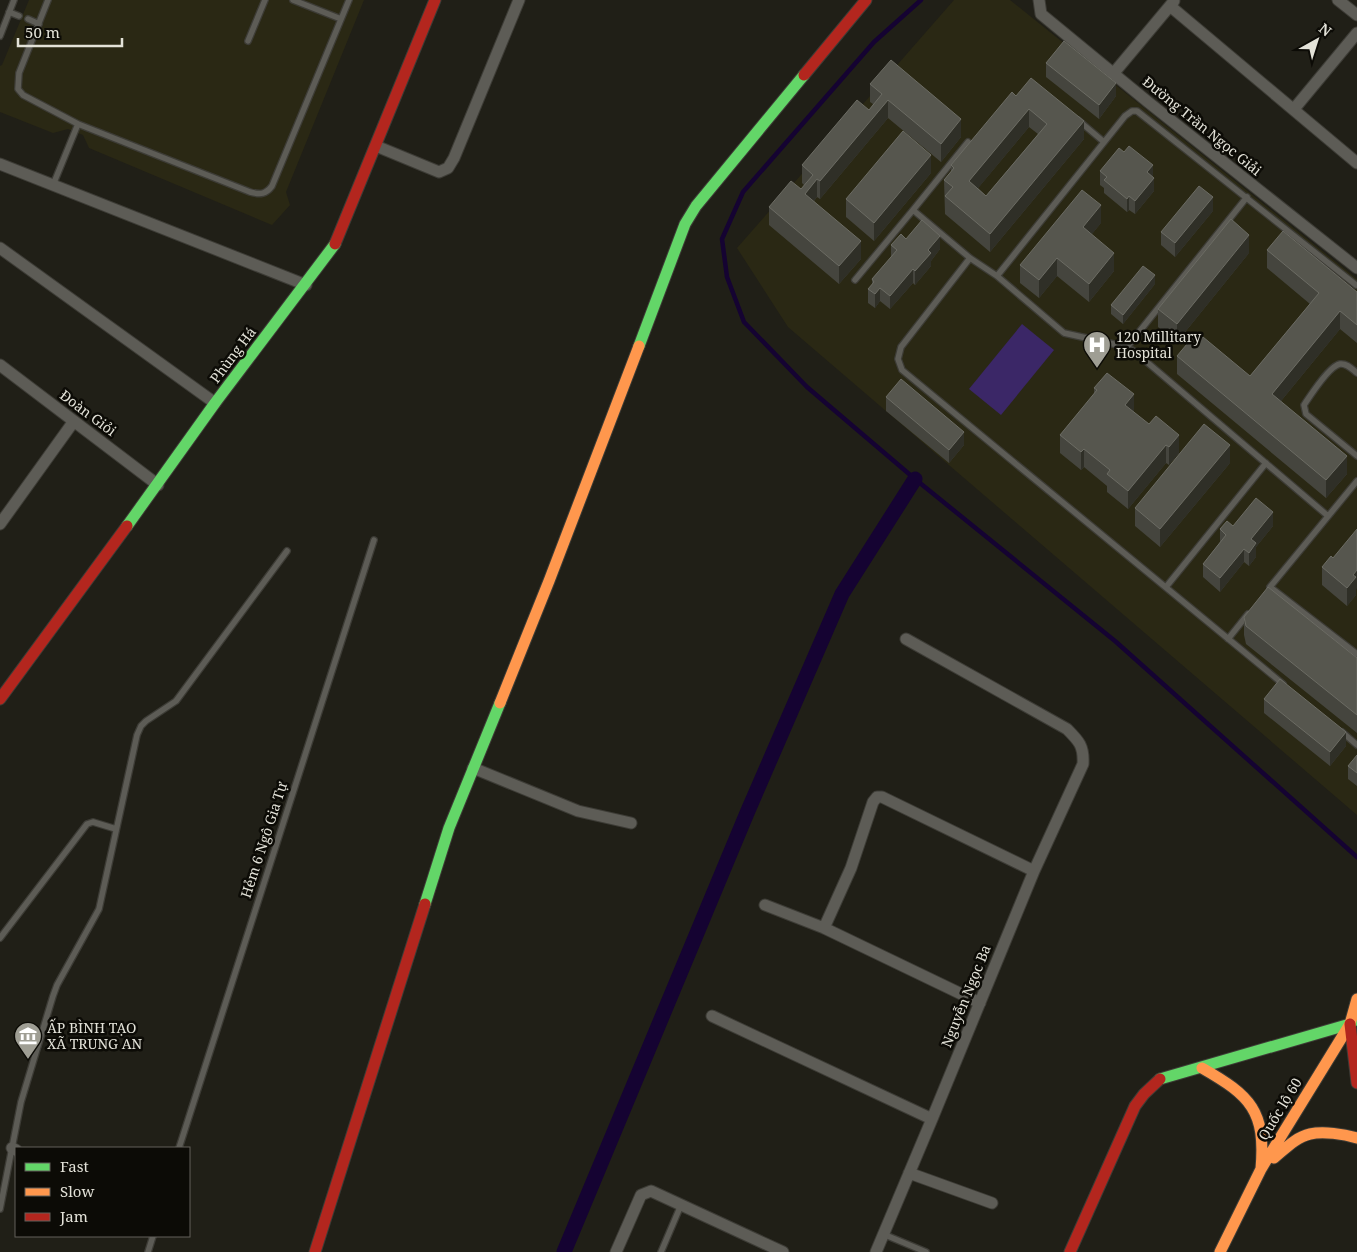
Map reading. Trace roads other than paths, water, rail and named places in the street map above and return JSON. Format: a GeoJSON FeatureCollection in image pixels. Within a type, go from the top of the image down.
{"type":"FeatureCollection","features":[{"type":"Feature","properties":{"kind":"main road","name":"Phùng Há"},"geometry":{"type":"LineString","coordinates":[[0,699],[158,485],[215,403],[306,285],[335,244],[435,0]]}},
{"type":"Feature","properties":{"kind":"main road"},"geometry":{"type":"LineString","coordinates":[[315,1252],[438,859],[549,582],[690,214],[865,0]]}},
{"type":"Feature","properties":{"kind":"main road"},"geometry":{"type":"LineString","coordinates":[[1357,999],[1354,1021],[1357,1083]]}},
{"type":"Feature","properties":{"kind":"main road"},"geometry":{"type":"LineString","coordinates":[[1070,1252],[1135,1106],[1157,1080],[1354,1021]]}},
{"type":"Feature","properties":{"kind":"main road","name":"Quốc lộ 60"},"geometry":{"type":"LineString","coordinates":[[1220,1252],[1261,1169],[1354,1021]]}},
{"type":"Feature","properties":{"kind":"main road"},"geometry":{"type":"LineString","coordinates":[[1202,1068],[1220,1078],[1238,1092],[1248,1102],[1258,1118],[1262,1133],[1261,1169]]}},
{"type":"Feature","properties":{"kind":"main road"},"geometry":{"type":"LineString","coordinates":[[1261,1169],[1295,1141],[1310,1134],[1343,1134],[1357,1138]]}},
{"type":"Feature","properties":{"kind":"street"},"geometry":{"type":"LineString","coordinates":[[376,146],[440,172],[448,168],[454,158],[519,0]]}},
{"type":"Feature","properties":{"kind":"street","name":"Đường Trần Ngọc Giải"},"geometry":{"type":"LineString","coordinates":[[1039,0],[1041,14],[1357,268]]}},
{"type":"Feature","properties":{"kind":"street"},"geometry":{"type":"LineString","coordinates":[[1338,0],[1357,16]]}},
{"type":"Feature","properties":{"kind":"street"},"geometry":{"type":"LineString","coordinates":[[1114,74],[1172,3],[1357,163]]}},
{"type":"Feature","properties":{"kind":"street"},"geometry":{"type":"LineString","coordinates":[[1294,110],[1357,33]]}},
{"type":"Feature","properties":{"kind":"street"},"geometry":{"type":"LineString","coordinates":[[0,164],[306,285]]}},
{"type":"Feature","properties":{"kind":"street"},"geometry":{"type":"LineString","coordinates":[[0,248],[215,403]]}},
{"type":"Feature","properties":{"kind":"street","name":"Đoàn Giỏi"},"geometry":{"type":"LineString","coordinates":[[0,365],[158,485]]}},
{"type":"Feature","properties":{"kind":"street"},"geometry":{"type":"LineString","coordinates":[[0,524],[74,421]]}},
{"type":"Feature","properties":{"kind":"street","name":"Nguyễn Ngọc Ba"},"geometry":{"type":"LineString","coordinates":[[876,1252],[1034,871],[1083,764],[1084,752],[1078,740],[1067,729],[906,639]]}},
{"type":"Feature","properties":{"kind":"street"},"geometry":{"type":"LineString","coordinates":[[473,768],[578,811],[631,823]]}},
{"type":"Feature","properties":{"kind":"street"},"geometry":{"type":"LineString","coordinates":[[485,773],[499,771],[558,796]]}},
{"type":"Feature","properties":{"kind":"street"},"geometry":{"type":"LineString","coordinates":[[824,928],[851,868],[877,797],[882,796],[1034,871]]}},
{"type":"Feature","properties":{"kind":"street"},"geometry":{"type":"LineString","coordinates":[[765,905],[824,928],[980,1003]]}},
{"type":"Feature","properties":{"kind":"street"},"geometry":{"type":"LineString","coordinates":[[712,1016],[932,1120]]}},
{"type":"Feature","properties":{"kind":"street"},"geometry":{"type":"LineString","coordinates":[[909,1173],[992,1203]]}},
{"type":"Feature","properties":{"kind":"street"},"geometry":{"type":"LineString","coordinates":[[616,1252],[641,1194],[651,1191],[783,1252]]}},
{"type":"Feature","properties":{"kind":"lane"},"geometry":{"type":"LineString","coordinates":[[0,36],[14,0]]}},
{"type":"Feature","properties":{"kind":"lane"},"geometry":{"type":"LineString","coordinates":[[48,0],[19,73],[18,88],[23,95],[78,124],[260,195],[268,191],[272,186],[349,0]]}},
{"type":"Feature","properties":{"kind":"lane"},"geometry":{"type":"LineString","coordinates":[[248,41],[266,0]]}},
{"type":"Feature","properties":{"kind":"lane"},"geometry":{"type":"LineString","coordinates":[[293,0],[341,19]]}},
{"type":"Feature","properties":{"kind":"lane"},"geometry":{"type":"LineString","coordinates":[[9,12],[19,16]]}},
{"type":"Feature","properties":{"kind":"lane"},"geometry":{"type":"LineString","coordinates":[[28,19],[38,24]]}},
{"type":"Feature","properties":{"kind":"lane"},"geometry":{"type":"LineString","coordinates":[[997,276],[1125,116],[1132,111],[1137,111],[1356,285]]}},
{"type":"Feature","properties":{"kind":"lane"},"geometry":{"type":"LineString","coordinates":[[1074,117],[1104,142]]}},
{"type":"Feature","properties":{"kind":"lane"},"geometry":{"type":"LineString","coordinates":[[53,185],[78,124]]}},
{"type":"Feature","properties":{"kind":"lane"},"geometry":{"type":"LineString","coordinates":[[854,280],[968,142]]}},
{"type":"Feature","properties":{"kind":"lane"},"geometry":{"type":"LineString","coordinates":[[1127,347],[1247,198]]}},
{"type":"Feature","properties":{"kind":"lane"},"geometry":{"type":"LineString","coordinates":[[913,210],[970,258],[997,276],[1064,333],[1127,347],[1135,352],[1328,516]]}},
{"type":"Feature","properties":{"kind":"lane"},"geometry":{"type":"LineString","coordinates":[[970,258],[901,347],[898,359],[902,370],[1286,686]]}},
{"type":"Feature","properties":{"kind":"lane"},"geometry":{"type":"LineString","coordinates":[[1357,372],[1348,365],[1340,364],[1332,368],[1304,405],[1306,414],[1357,456]]}},
{"type":"Feature","properties":{"kind":"lane"},"geometry":{"type":"LineString","coordinates":[[1166,587],[1266,463]]}},
{"type":"Feature","properties":{"kind":"lane"},"geometry":{"type":"LineString","coordinates":[[1264,594],[1357,482]]}},
{"type":"Feature","properties":{"kind":"lane","name":"Hẻm 6 Ngô Gia Tự"},"geometry":{"type":"LineString","coordinates":[[179,1147],[374,540]]}},
{"type":"Feature","properties":{"kind":"lane"},"geometry":{"type":"LineString","coordinates":[[0,1209],[14,1149],[21,1102],[53,996],[57,985],[99,909],[137,735],[141,726],[146,721],[176,701],[287,551]]}},
{"type":"Feature","properties":{"kind":"lane"},"geometry":{"type":"LineString","coordinates":[[1270,587],[1357,654]]}},
{"type":"Feature","properties":{"kind":"lane"},"geometry":{"type":"LineString","coordinates":[[1228,639],[1252,609]]}},
{"type":"Feature","properties":{"kind":"lane"},"geometry":{"type":"LineString","coordinates":[[1336,727],[1357,745]]}},
{"type":"Feature","properties":{"kind":"lane"},"geometry":{"type":"LineString","coordinates":[[0,938],[87,824],[93,822],[116,829]]}},
{"type":"Feature","properties":{"kind":"lane"},"geometry":{"type":"LineString","coordinates":[[661,1252],[681,1205]]}},
{"type":"Feature","properties":{"kind":"lane"},"geometry":{"type":"LineString","coordinates":[[884,1234],[926,1252]]}},
{"type":"Feature","properties":{"kind":"lane"},"geometry":{"type":"LineString","coordinates":[[148,1252],[153,1237]]}},
{"type":"Feature","properties":{"kind":"waterway"},"geometry":{"type":"LineString","coordinates":[[921,0],[874,42],[743,192],[722,239],[727,277],[744,322],[807,387],[915,479],[1115,641],[1357,857]]}},
{"type":"Feature","properties":{"kind":"waterway"},"geometry":{"type":"LineString","coordinates":[[564,1252],[747,813],[842,594],[915,479]]}},
{"type":"Feature","properties":{"kind":"place","name":"120 Millitary Hospital"},"geometry":{"type":"Point","coordinates":[1097,369]}},
{"type":"Feature","properties":{"kind":"place","name":"ẤP BÌNH TẠO XÃ TRUNG AN"},"geometry":{"type":"Point","coordinates":[28,1060]}}]}
